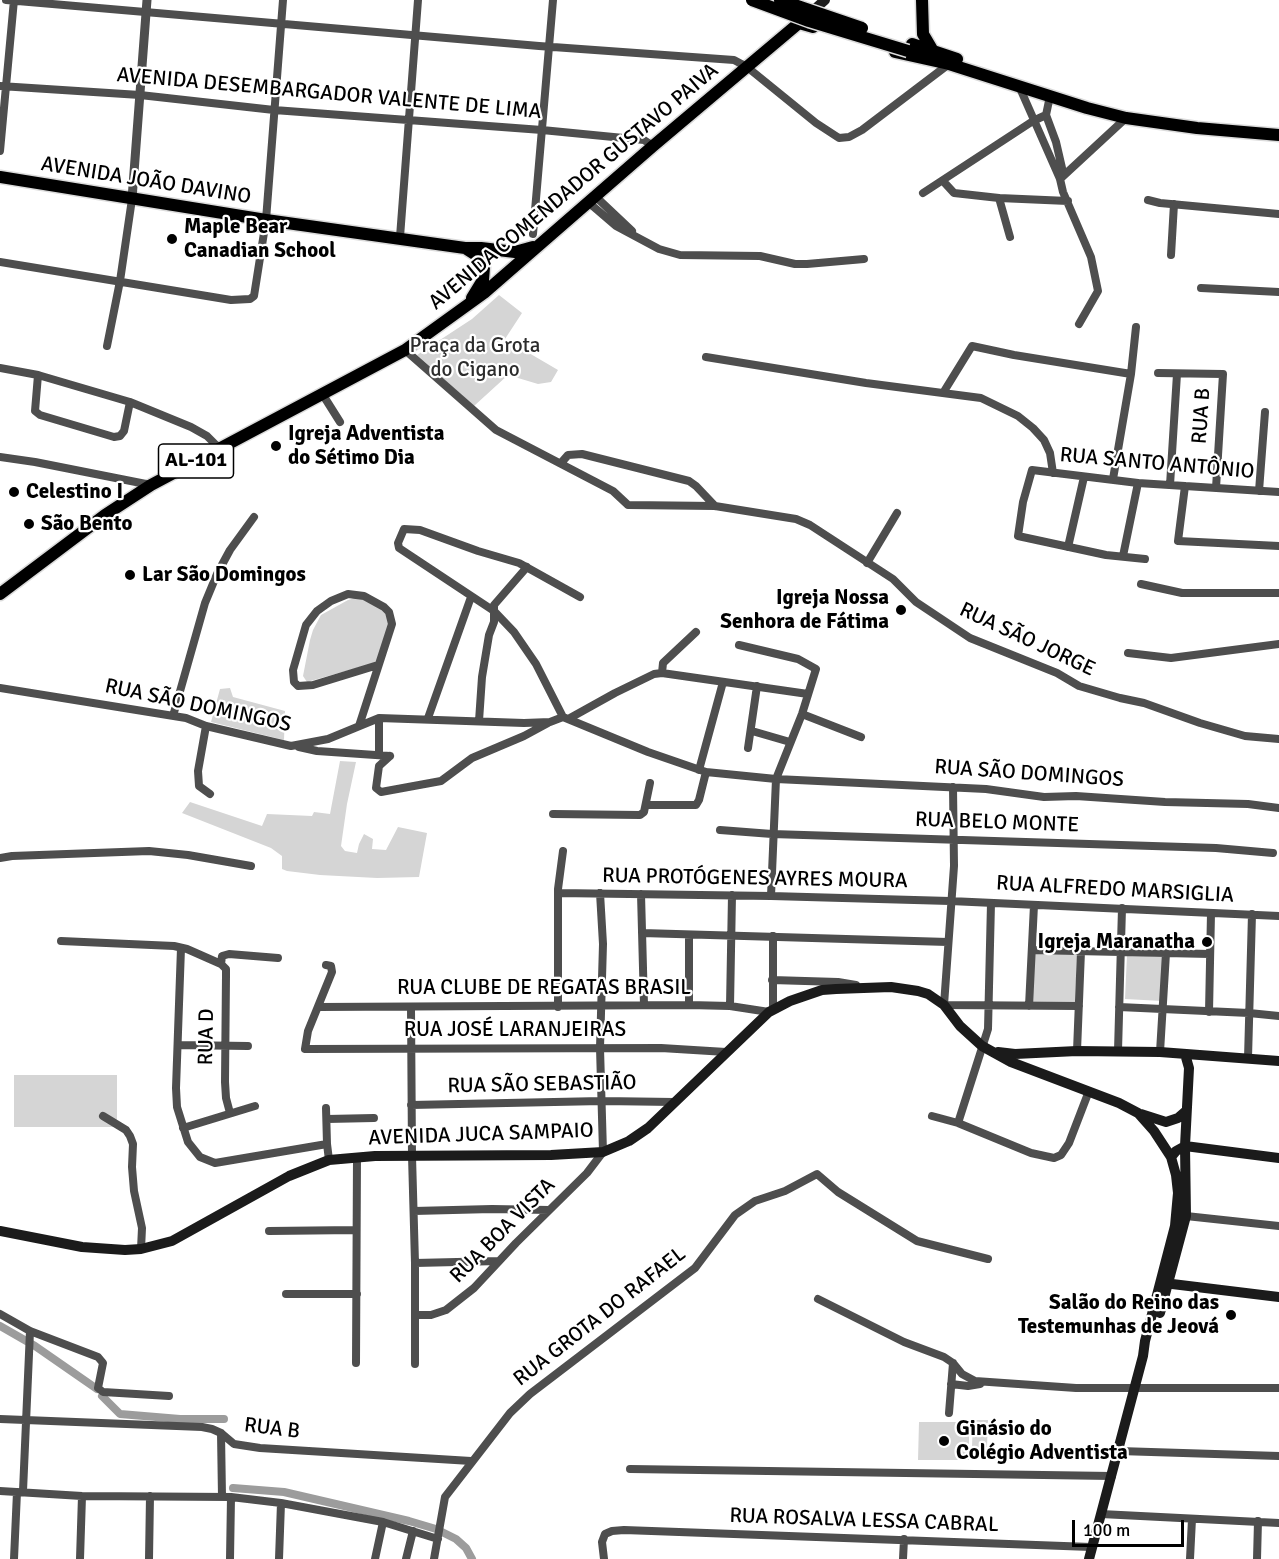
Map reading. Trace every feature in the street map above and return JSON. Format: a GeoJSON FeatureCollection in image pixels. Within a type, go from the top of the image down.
{"type":"FeatureCollection","features":[{"type":"Feature","properties":{"kind":"main road"},"geometry":{"type":"LineString","coordinates":[[752,0],[809,21],[933,51],[1123,110],[1198,122],[1279,128]]}},
{"type":"Feature","properties":{"kind":"main road"},"geometry":{"type":"LineString","coordinates":[[780,0],[910,47],[949,64],[1126,118],[1197,128],[1279,135]]}},
{"type":"Feature","properties":{"kind":"main road","name":"AVENIDA COMENDADOR GUSTAVO PAIVA"},"geometry":{"type":"LineString","coordinates":[[0,594],[105,515],[151,485],[405,350],[484,293],[535,240],[592,200],[825,0]]}},
{"type":"Feature","properties":{"kind":"main road"},"geometry":{"type":"LineString","coordinates":[[922,0],[923,34],[933,51]]}},
{"type":"Feature","properties":{"kind":"main road"},"geometry":{"type":"LineString","coordinates":[[799,23],[907,56],[949,64]]}},
{"type":"Feature","properties":{"kind":"main road","name":"AVENIDA JOÃO DAVINO"},"geometry":{"type":"LineString","coordinates":[[0,177],[266,220],[400,237],[465,248],[515,252],[535,240]]}},
{"type":"Feature","properties":{"kind":"main road"},"geometry":{"type":"LineString","coordinates":[[465,248],[476,255],[484,267],[483,280],[470,302]]}},
{"type":"Feature","properties":{"kind":"main road","name":"AVENIDA JUCA SAMPAIO"},"geometry":{"type":"LineString","coordinates":[[0,1231],[82,1247],[141,1249],[172,1240],[289,1176],[329,1160],[603,1152],[639,1135],[771,1011],[790,1001],[822,990],[891,987],[928,994],[944,1005],[960,1026],[986,1049],[1038,1073],[1089,1091],[1138,1113],[1154,1131],[1171,1157],[1176,1175],[1177,1214],[1165,1283]]}},
{"type":"Feature","properties":{"kind":"main road"},"geometry":{"type":"LineString","coordinates":[[986,1049],[1015,1054],[1077,1051],[1185,1053],[1279,1061]]}},
{"type":"Feature","properties":{"kind":"main road"},"geometry":{"type":"LineString","coordinates":[[1038,1073],[1035,1063],[1041,1053]]}},
{"type":"Feature","properties":{"kind":"main road","name":"AVENIDA JUCA SAMPAIO"},"geometry":{"type":"LineString","coordinates":[[1089,1559],[1119,1450],[1145,1341],[1186,1216],[1185,1146],[1189,1068],[1185,1053]]}},
{"type":"Feature","properties":{"kind":"main road"},"geometry":{"type":"LineString","coordinates":[[1189,1068],[1197,1054]]}},
{"type":"Feature","properties":{"kind":"main road"},"geometry":{"type":"LineString","coordinates":[[1138,1113],[1166,1122],[1178,1118],[1186,1111]]}},
{"type":"Feature","properties":{"kind":"main road"},"geometry":{"type":"LineString","coordinates":[[1171,1157],[1185,1146],[1279,1158]]}},
{"type":"Feature","properties":{"kind":"main road"},"geometry":{"type":"LineString","coordinates":[[1165,1283],[1279,1297]]}},
{"type":"Feature","properties":{"kind":"street"},"geometry":{"type":"LineString","coordinates":[[0,151],[3,86],[12,0],[549,47],[734,60],[747,67],[816,123],[839,138],[849,137],[862,130],[949,64]]}},
{"type":"Feature","properties":{"kind":"street"},"geometry":{"type":"LineString","coordinates":[[107,346],[120,281],[132,199],[147,0]]}},
{"type":"Feature","properties":{"kind":"street"},"geometry":{"type":"LineString","coordinates":[[0,262],[231,300],[250,299],[254,296],[266,220],[283,0]]}},
{"type":"Feature","properties":{"kind":"street"},"geometry":{"type":"LineString","coordinates":[[400,237],[418,0]]}},
{"type":"Feature","properties":{"kind":"street"},"geometry":{"type":"LineString","coordinates":[[535,240],[553,0]]}},
{"type":"Feature","properties":{"kind":"street"},"geometry":{"type":"LineString","coordinates":[[794,0],[815,9]]}},
{"type":"Feature","properties":{"kind":"street","name":"AVENIDA DESEMBARGADOR VALENTE DE LIMA"},"geometry":{"type":"LineString","coordinates":[[3,86],[140,95],[274,110],[542,130],[644,140],[653,146]]}},
{"type":"Feature","properties":{"kind":"street"},"geometry":{"type":"LineString","coordinates":[[1018,86],[1060,179],[1091,257],[1098,291],[1079,324]]}},
{"type":"Feature","properties":{"kind":"street"},"geometry":{"type":"LineString","coordinates":[[1050,96],[1046,115],[1062,168],[1060,179]]}},
{"type":"Feature","properties":{"kind":"street"},"geometry":{"type":"LineString","coordinates":[[923,194],[1033,121],[1046,115]]}},
{"type":"Feature","properties":{"kind":"street"},"geometry":{"type":"LineString","coordinates":[[1060,179],[1126,118]]}},
{"type":"Feature","properties":{"kind":"street"},"geometry":{"type":"LineString","coordinates":[[943,181],[954,193],[999,198],[1068,201]]}},
{"type":"Feature","properties":{"kind":"street"},"geometry":{"type":"LineString","coordinates":[[999,198],[1010,237]]}},
{"type":"Feature","properties":{"kind":"street"},"geometry":{"type":"LineString","coordinates":[[592,200],[608,220],[659,249],[680,255],[760,256],[795,264],[864,259]]}},
{"type":"Feature","properties":{"kind":"street"},"geometry":{"type":"LineString","coordinates":[[1148,200],[1279,213]]}},
{"type":"Feature","properties":{"kind":"street"},"geometry":{"type":"LineString","coordinates":[[1171,255],[1174,204]]}},
{"type":"Feature","properties":{"kind":"street"},"geometry":{"type":"LineString","coordinates":[[1201,288],[1279,292]]}},
{"type":"Feature","properties":{"kind":"street"},"geometry":{"type":"LineString","coordinates":[[1113,479],[1131,374],[1136,327]]}},
{"type":"Feature","properties":{"kind":"street"},"geometry":{"type":"LineString","coordinates":[[943,393],[972,346],[1014,356],[1131,374]]}},
{"type":"Feature","properties":{"kind":"street","name":"RUA SÃO JORGE"},"geometry":{"type":"LineString","coordinates":[[405,350],[496,430],[613,491],[628,505],[715,506],[796,519],[810,525],[893,579],[916,602],[970,638],[1057,673],[1079,686],[1144,703],[1245,736],[1279,739]]}},
{"type":"Feature","properties":{"kind":"street"},"geometry":{"type":"LineString","coordinates":[[706,357],[866,383],[981,398],[1018,416],[1033,428],[1044,440],[1050,453],[1053,473]]}},
{"type":"Feature","properties":{"kind":"street"},"geometry":{"type":"LineString","coordinates":[[0,368],[38,375],[130,402],[191,427],[207,436],[219,448]]}},
{"type":"Feature","properties":{"kind":"street","name":"RUA B"},"geometry":{"type":"LineString","coordinates":[[1158,373],[1223,374],[1216,488]]}},
{"type":"Feature","properties":{"kind":"street"},"geometry":{"type":"LineString","coordinates":[[1170,485],[1177,374]]}},
{"type":"Feature","properties":{"kind":"street"},"geometry":{"type":"LineString","coordinates":[[38,375],[34,411],[40,415],[114,437],[120,436],[124,431],[130,402]]}},
{"type":"Feature","properties":{"kind":"street"},"geometry":{"type":"LineString","coordinates":[[323,395],[340,422]]}},
{"type":"Feature","properties":{"kind":"street"},"geometry":{"type":"LineString","coordinates":[[1259,491],[1264,412]]}},
{"type":"Feature","properties":{"kind":"street"},"geometry":{"type":"LineString","coordinates":[[561,463],[568,455],[582,454],[689,481],[715,506]]}},
{"type":"Feature","properties":{"kind":"street"},"geometry":{"type":"LineString","coordinates":[[0,458],[35,462],[151,485]]}},
{"type":"Feature","properties":{"kind":"street","name":"RUA SANTO ANTÔNIO"},"geometry":{"type":"LineString","coordinates":[[1068,547],[1018,536],[1023,502],[1032,470],[1138,483],[1279,492]]}},
{"type":"Feature","properties":{"kind":"street"},"geometry":{"type":"LineString","coordinates":[[1084,477],[1068,547],[1106,555],[1145,559]]}},
{"type":"Feature","properties":{"kind":"street"},"geometry":{"type":"LineString","coordinates":[[1123,556],[1138,483]]}},
{"type":"Feature","properties":{"kind":"street"},"geometry":{"type":"LineString","coordinates":[[1185,486],[1178,541],[1279,546]]}},
{"type":"Feature","properties":{"kind":"street"},"geometry":{"type":"LineString","coordinates":[[867,563],[897,513]]}},
{"type":"Feature","properties":{"kind":"street"},"geometry":{"type":"LineString","coordinates":[[173,716],[205,603],[230,550],[254,517]]}},
{"type":"Feature","properties":{"kind":"street"},"geometry":{"type":"LineString","coordinates":[[567,717],[514,632],[494,611],[399,548],[398,543],[402,530],[408,527],[420,530],[527,567],[580,597]]}},
{"type":"Feature","properties":{"kind":"street"},"geometry":{"type":"LineString","coordinates":[[479,720],[482,677],[494,605],[527,567]]}},
{"type":"Feature","properties":{"kind":"street"},"geometry":{"type":"LineString","coordinates":[[1141,584],[1182,593],[1279,593]]}},
{"type":"Feature","properties":{"kind":"street"},"geometry":{"type":"LineString","coordinates":[[360,726],[392,624],[391,617],[384,607],[371,599],[348,594],[331,601],[317,611],[306,625],[293,670],[293,677],[298,686],[303,687],[378,666]]}},
{"type":"Feature","properties":{"kind":"street"},"geometry":{"type":"LineString","coordinates":[[428,718],[471,597]]}},
{"type":"Feature","properties":{"kind":"street"},"geometry":{"type":"LineString","coordinates":[[696,632],[663,663],[662,673],[808,693]]}},
{"type":"Feature","properties":{"kind":"street"},"geometry":{"type":"LineString","coordinates":[[1128,653],[1171,658],[1279,644]]}},
{"type":"Feature","properties":{"kind":"street"},"geometry":{"type":"LineString","coordinates":[[740,645],[798,659],[816,669],[802,714],[776,779],[771,896]]}},
{"type":"Feature","properties":{"kind":"street","name":"RUA SÃO DOMINGOS"},"geometry":{"type":"LineString","coordinates":[[0,688],[186,718],[206,726],[291,746],[328,740],[379,718],[550,722],[567,717],[644,679],[662,673]]}},
{"type":"Feature","properties":{"kind":"street"},"geometry":{"type":"LineString","coordinates":[[646,805],[696,805],[699,800],[703,771],[723,682]]}},
{"type":"Feature","properties":{"kind":"street"},"geometry":{"type":"LineString","coordinates":[[748,748],[757,686]]}},
{"type":"Feature","properties":{"kind":"street"},"geometry":{"type":"LineString","coordinates":[[802,714],[861,737]]}},
{"type":"Feature","properties":{"kind":"street","name":"RUA SÃO DOMINGOS"},"geometry":{"type":"LineString","coordinates":[[567,717],[648,752],[703,771],[776,779],[996,790],[1044,797],[1076,796],[1248,804],[1279,808]]}},
{"type":"Feature","properties":{"kind":"street"},"geometry":{"type":"LineString","coordinates":[[379,718],[379,755]]}},
{"type":"Feature","properties":{"kind":"street"},"geometry":{"type":"LineString","coordinates":[[291,746],[317,751],[390,756],[380,766],[376,781],[377,790],[386,792],[441,780],[472,758],[524,736],[550,722]]}},
{"type":"Feature","properties":{"kind":"street"},"geometry":{"type":"LineString","coordinates":[[206,726],[198,771],[199,786],[210,794]]}},
{"type":"Feature","properties":{"kind":"street"},"geometry":{"type":"LineString","coordinates":[[752,731],[790,742]]}},
{"type":"Feature","properties":{"kind":"street"},"geometry":{"type":"LineString","coordinates":[[554,814],[638,816],[644,812],[650,783]]}},
{"type":"Feature","properties":{"kind":"street"},"geometry":{"type":"LineString","coordinates":[[953,787],[954,866],[944,1005],[1078,1006]]}},
{"type":"Feature","properties":{"kind":"street","name":"RUA BELO MONTE"},"geometry":{"type":"LineString","coordinates":[[720,830],[772,834],[1216,848],[1273,854]]}},
{"type":"Feature","properties":{"kind":"street"},"geometry":{"type":"LineString","coordinates":[[0,858],[149,851],[251,866]]}},
{"type":"Feature","properties":{"kind":"street"},"geometry":{"type":"LineString","coordinates":[[558,1007],[558,893],[563,851]]}},
{"type":"Feature","properties":{"kind":"street","name":"RUA PROTÓGENES AYRES MOURA"},"geometry":{"type":"LineString","coordinates":[[558,893],[950,901]]}},
{"type":"Feature","properties":{"kind":"street"},"geometry":{"type":"LineString","coordinates":[[600,893],[603,944],[600,1048],[603,1152]]}},
{"type":"Feature","properties":{"kind":"street"},"geometry":{"type":"LineString","coordinates":[[641,894],[644,1005]]}},
{"type":"Feature","properties":{"kind":"street"},"geometry":{"type":"LineString","coordinates":[[730,1006],[732,895]]}},
{"type":"Feature","properties":{"kind":"street","name":"RUA ALFREDO MARSIGLIA"},"geometry":{"type":"LineString","coordinates":[[950,901],[1279,916]]}},
{"type":"Feature","properties":{"kind":"street"},"geometry":{"type":"LineString","coordinates":[[958,1123],[986,1049],[991,903]]}},
{"type":"Feature","properties":{"kind":"street"},"geometry":{"type":"LineString","coordinates":[[1029,1006],[1034,904]]}},
{"type":"Feature","properties":{"kind":"street"},"geometry":{"type":"LineString","coordinates":[[1118,1051],[1122,908]]}},
{"type":"Feature","properties":{"kind":"street"},"geometry":{"type":"LineString","coordinates":[[1209,1011],[1212,913]]}},
{"type":"Feature","properties":{"kind":"street"},"geometry":{"type":"LineString","coordinates":[[1248,1058],[1252,914]]}},
{"type":"Feature","properties":{"kind":"street"},"geometry":{"type":"LineString","coordinates":[[642,933],[948,942]]}},
{"type":"Feature","properties":{"kind":"street"},"geometry":{"type":"LineString","coordinates":[[689,934],[689,1005]]}},
{"type":"Feature","properties":{"kind":"street"},"geometry":{"type":"LineString","coordinates":[[771,1011],[773,936]]}},
{"type":"Feature","properties":{"kind":"street"},"geometry":{"type":"LineString","coordinates":[[61,941],[181,948],[221,964],[222,956],[226,954],[278,957]]}},
{"type":"Feature","properties":{"kind":"street"},"geometry":{"type":"LineString","coordinates":[[181,948],[177,1107],[188,1142],[200,1157],[214,1163],[327,1144]]}},
{"type":"Feature","properties":{"kind":"street"},"geometry":{"type":"LineString","coordinates":[[1032,950],[1210,954]]}},
{"type":"Feature","properties":{"kind":"street"},"geometry":{"type":"LineString","coordinates":[[1077,1051],[1081,951]]}},
{"type":"Feature","properties":{"kind":"street"},"geometry":{"type":"LineString","coordinates":[[1160,1052],[1166,953]]}},
{"type":"Feature","properties":{"kind":"street","name":"RUA D"},"geometry":{"type":"LineString","coordinates":[[221,964],[226,969],[225,1090],[230,1113]]}},
{"type":"Feature","properties":{"kind":"street"},"geometry":{"type":"LineString","coordinates":[[319,1007],[329,967]]}},
{"type":"Feature","properties":{"kind":"street"},"geometry":{"type":"LineString","coordinates":[[772,980],[838,981],[867,987]]}},
{"type":"Feature","properties":{"kind":"street","name":"RUA CLUBE DE REGATAS BRASIL"},"geometry":{"type":"LineString","coordinates":[[319,1007],[689,1005],[730,1006],[771,1011]]}},
{"type":"Feature","properties":{"kind":"street","name":"RUA JOSÉ LARANJEIRAS"},"geometry":{"type":"LineString","coordinates":[[319,1007],[308,1031],[305,1049],[661,1048],[726,1052]]}},
{"type":"Feature","properties":{"kind":"street"},"geometry":{"type":"LineString","coordinates":[[411,1007],[411,1105],[416,1263],[415,1364]]}},
{"type":"Feature","properties":{"kind":"street"},"geometry":{"type":"LineString","coordinates":[[1119,1007],[1249,1012],[1279,1016]]}},
{"type":"Feature","properties":{"kind":"street"},"geometry":{"type":"LineString","coordinates":[[178,1045],[248,1046]]}},
{"type":"Feature","properties":{"kind":"street"},"geometry":{"type":"LineString","coordinates":[[932,1116],[958,1123],[1031,1153],[1054,1158],[1064,1152],[1069,1143],[1089,1091]]}},
{"type":"Feature","properties":{"kind":"street","name":"RUA SÃO SEBASTIÃO"},"geometry":{"type":"LineString","coordinates":[[411,1105],[602,1101],[674,1102]]}},
{"type":"Feature","properties":{"kind":"street"},"geometry":{"type":"LineString","coordinates":[[183,1128],[255,1106]]}},
{"type":"Feature","properties":{"kind":"street"},"geometry":{"type":"LineString","coordinates":[[326,1108],[329,1160]]}},
{"type":"Feature","properties":{"kind":"street"},"geometry":{"type":"LineString","coordinates":[[103,1116],[126,1130],[132,1140],[134,1191],[142,1228],[141,1249]]}},
{"type":"Feature","properties":{"kind":"street"},"geometry":{"type":"LineString","coordinates":[[327,1119],[374,1118]]}},
{"type":"Feature","properties":{"kind":"street","name":"RUA BOA VISTA"},"geometry":{"type":"LineString","coordinates":[[415,1315],[431,1315],[446,1310],[474,1288],[587,1173],[603,1152]]}},
{"type":"Feature","properties":{"kind":"street"},"geometry":{"type":"LineString","coordinates":[[356,1363],[357,1158]]}},
{"type":"Feature","properties":{"kind":"street","name":"RUA GROTA DO RAFAEL"},"geometry":{"type":"LineString","coordinates":[[434,1559],[445,1497],[510,1413],[695,1268],[729,1223],[742,1210],[755,1202],[785,1191],[817,1174],[838,1192],[917,1241],[988,1259]]}},
{"type":"Feature","properties":{"kind":"street"},"geometry":{"type":"LineString","coordinates":[[414,1211],[549,1210]]}},
{"type":"Feature","properties":{"kind":"street"},"geometry":{"type":"LineString","coordinates":[[1186,1216],[1279,1226]]}},
{"type":"Feature","properties":{"kind":"street"},"geometry":{"type":"LineString","coordinates":[[269,1232],[356,1230]]}},
{"type":"Feature","properties":{"kind":"street"},"geometry":{"type":"LineString","coordinates":[[416,1263],[499,1261]]}},
{"type":"Feature","properties":{"kind":"street"},"geometry":{"type":"LineString","coordinates":[[286,1294],[357,1294]]}},
{"type":"Feature","properties":{"kind":"street"},"geometry":{"type":"LineString","coordinates":[[818,1299],[904,1342],[944,1357],[967,1377],[987,1383]]}},
{"type":"Feature","properties":{"kind":"street"},"geometry":{"type":"LineString","coordinates":[[0,1314],[30,1334],[100,1359],[103,1363],[98,1388],[106,1393],[170,1396]]}},
{"type":"Feature","properties":{"kind":"street"},"geometry":{"type":"LineString","coordinates":[[14,1559],[30,1334]]}},
{"type":"Feature","properties":{"kind":"street"},"geometry":{"type":"LineString","coordinates":[[949,1413],[953,1363]]}},
{"type":"Feature","properties":{"kind":"street"},"geometry":{"type":"LineString","coordinates":[[951,1384],[968,1386],[987,1383],[1076,1388],[1279,1388]]}},
{"type":"Feature","properties":{"kind":"street","name":"RUA B"},"geometry":{"type":"LineString","coordinates":[[0,1419],[178,1425],[212,1429],[234,1444],[260,1448],[471,1461]]}},
{"type":"Feature","properties":{"kind":"street"},"geometry":{"type":"LineString","coordinates":[[221,1433],[230,1559]]}},
{"type":"Feature","properties":{"kind":"street"},"geometry":{"type":"LineString","coordinates":[[1119,1450],[1279,1456]]}},
{"type":"Feature","properties":{"kind":"street"},"geometry":{"type":"LineString","coordinates":[[630,1469],[1112,1476]]}},
{"type":"Feature","properties":{"kind":"street"},"geometry":{"type":"LineString","coordinates":[[0,1491],[82,1496],[226,1497],[281,1503],[439,1535]]}},
{"type":"Feature","properties":{"kind":"street"},"geometry":{"type":"LineString","coordinates":[[80,1559],[82,1496]]}},
{"type":"Feature","properties":{"kind":"street"},"geometry":{"type":"LineString","coordinates":[[149,1559],[150,1496]]}},
{"type":"Feature","properties":{"kind":"street"},"geometry":{"type":"LineString","coordinates":[[279,1559],[281,1503]]}},
{"type":"Feature","properties":{"kind":"street"},"geometry":{"type":"LineString","coordinates":[[1101,1514],[1279,1523]]}},
{"type":"Feature","properties":{"kind":"street"},"geometry":{"type":"LineString","coordinates":[[1190,1559],[1192,1519]]}},
{"type":"Feature","properties":{"kind":"street"},"geometry":{"type":"LineString","coordinates":[[1257,1559],[1258,1521]]}},
{"type":"Feature","properties":{"kind":"street"},"geometry":{"type":"LineString","coordinates":[[375,1559],[383,1522]]}},
{"type":"Feature","properties":{"kind":"street"},"geometry":{"type":"LineString","coordinates":[[406,1559],[413,1530]]}},
{"type":"Feature","properties":{"kind":"street","name":"RUA ROSALVA LESSA CABRAL"},"geometry":{"type":"LineString","coordinates":[[604,1559],[603,1542],[606,1534],[612,1531],[635,1530],[1091,1547]]}},
{"type":"Feature","properties":{"kind":"street"},"geometry":{"type":"LineString","coordinates":[[903,1559],[904,1539]]}},
{"type":"Feature","properties":{"kind":"green space","name":"Praça da Grota do Cigano"},"geometry":{"type":"Polygon","coordinates":[[[499,295],[522,313],[505,339],[558,370],[551,382],[538,384],[508,375],[474,406],[417,355],[472,319],[499,295]]]}},
{"type":"Feature","properties":{"kind":"green space"},"geometry":{"type":"Polygon","coordinates":[[[358,597],[376,604],[391,618],[379,659],[374,663],[307,682],[303,676],[310,640],[321,615],[358,597]]]}},
{"type":"Feature","properties":{"kind":"green space"},"geometry":{"type":"Polygon","coordinates":[[[230,688],[233,697],[285,711],[284,740],[211,722],[220,689],[230,688]]]}},
{"type":"Feature","properties":{"kind":"green space"},"geometry":{"type":"Polygon","coordinates":[[[340,761],[356,762],[341,846],[345,851],[357,853],[364,834],[373,839],[372,849],[386,850],[398,827],[427,833],[419,877],[377,878],[287,871],[282,869],[282,856],[271,848],[182,813],[190,802],[262,826],[267,814],[312,816],[314,812],[330,814],[340,761]]]}},
{"type":"Feature","properties":{"kind":"green space"},"geometry":{"type":"Polygon","coordinates":[[[1035,951],[1077,953],[1075,1004],[1032,1003],[1035,951]]]}},
{"type":"Feature","properties":{"kind":"green space"},"geometry":{"type":"Polygon","coordinates":[[[1127,955],[1164,957],[1162,1001],[1125,999],[1127,955]]]}},
{"type":"Feature","properties":{"kind":"green space"},"geometry":{"type":"Polygon","coordinates":[[[14,1075],[117,1075],[117,1127],[14,1127],[14,1075]]]}},
{"type":"Feature","properties":{"kind":"green space"},"geometry":{"type":"Polygon","coordinates":[[[973,1420],[988,1420],[987,1447],[972,1447],[973,1420]]]}},
{"type":"Feature","properties":{"kind":"green space","name":"Ginásio do Colégio Adventista"},"geometry":{"type":"Polygon","coordinates":[[[919,1422],[969,1422],[969,1460],[918,1460],[919,1422]]]}},
{"type":"Feature","properties":{"kind":"waterway"},"geometry":{"type":"LineString","coordinates":[[0,1326],[35,1346],[97,1389]]}},
{"type":"Feature","properties":{"kind":"waterway"},"geometry":{"type":"LineString","coordinates":[[102,1396],[120,1414],[180,1419],[224,1419]]}},
{"type":"Feature","properties":{"kind":"waterway"},"geometry":{"type":"LineString","coordinates":[[233,1488],[284,1492],[436,1529],[456,1539],[466,1548],[472,1559]]}},
{"type":"Feature","properties":{"kind":"place","name":"Maple Bear Canadian School"},"geometry":{"type":"Point","coordinates":[172,239]}},
{"type":"Feature","properties":{"kind":"place","name":"Igreja Adventista do Sétimo Dia"},"geometry":{"type":"Point","coordinates":[276,446]}},
{"type":"Feature","properties":{"kind":"place","name":"Celestino I"},"geometry":{"type":"Point","coordinates":[14,492]}},
{"type":"Feature","properties":{"kind":"place","name":"São Bento"},"geometry":{"type":"Point","coordinates":[29,524]}},
{"type":"Feature","properties":{"kind":"place","name":"Lar São Domingos"},"geometry":{"type":"Point","coordinates":[130,575]}},
{"type":"Feature","properties":{"kind":"place","name":"Igreja Nossa Senhora de Fátima"},"geometry":{"type":"Point","coordinates":[901,610]}},
{"type":"Feature","properties":{"kind":"place","name":"Igreja Maranatha"},"geometry":{"type":"Point","coordinates":[1207,942]}},
{"type":"Feature","properties":{"kind":"place","name":"Salão do Reino das Testemunhas de Jeová"},"geometry":{"type":"Point","coordinates":[1231,1315]}},
{"type":"Feature","properties":{"kind":"place","name":"Ginásio do Colégio Adventista"},"geometry":{"type":"Point","coordinates":[944,1441]}}]}
